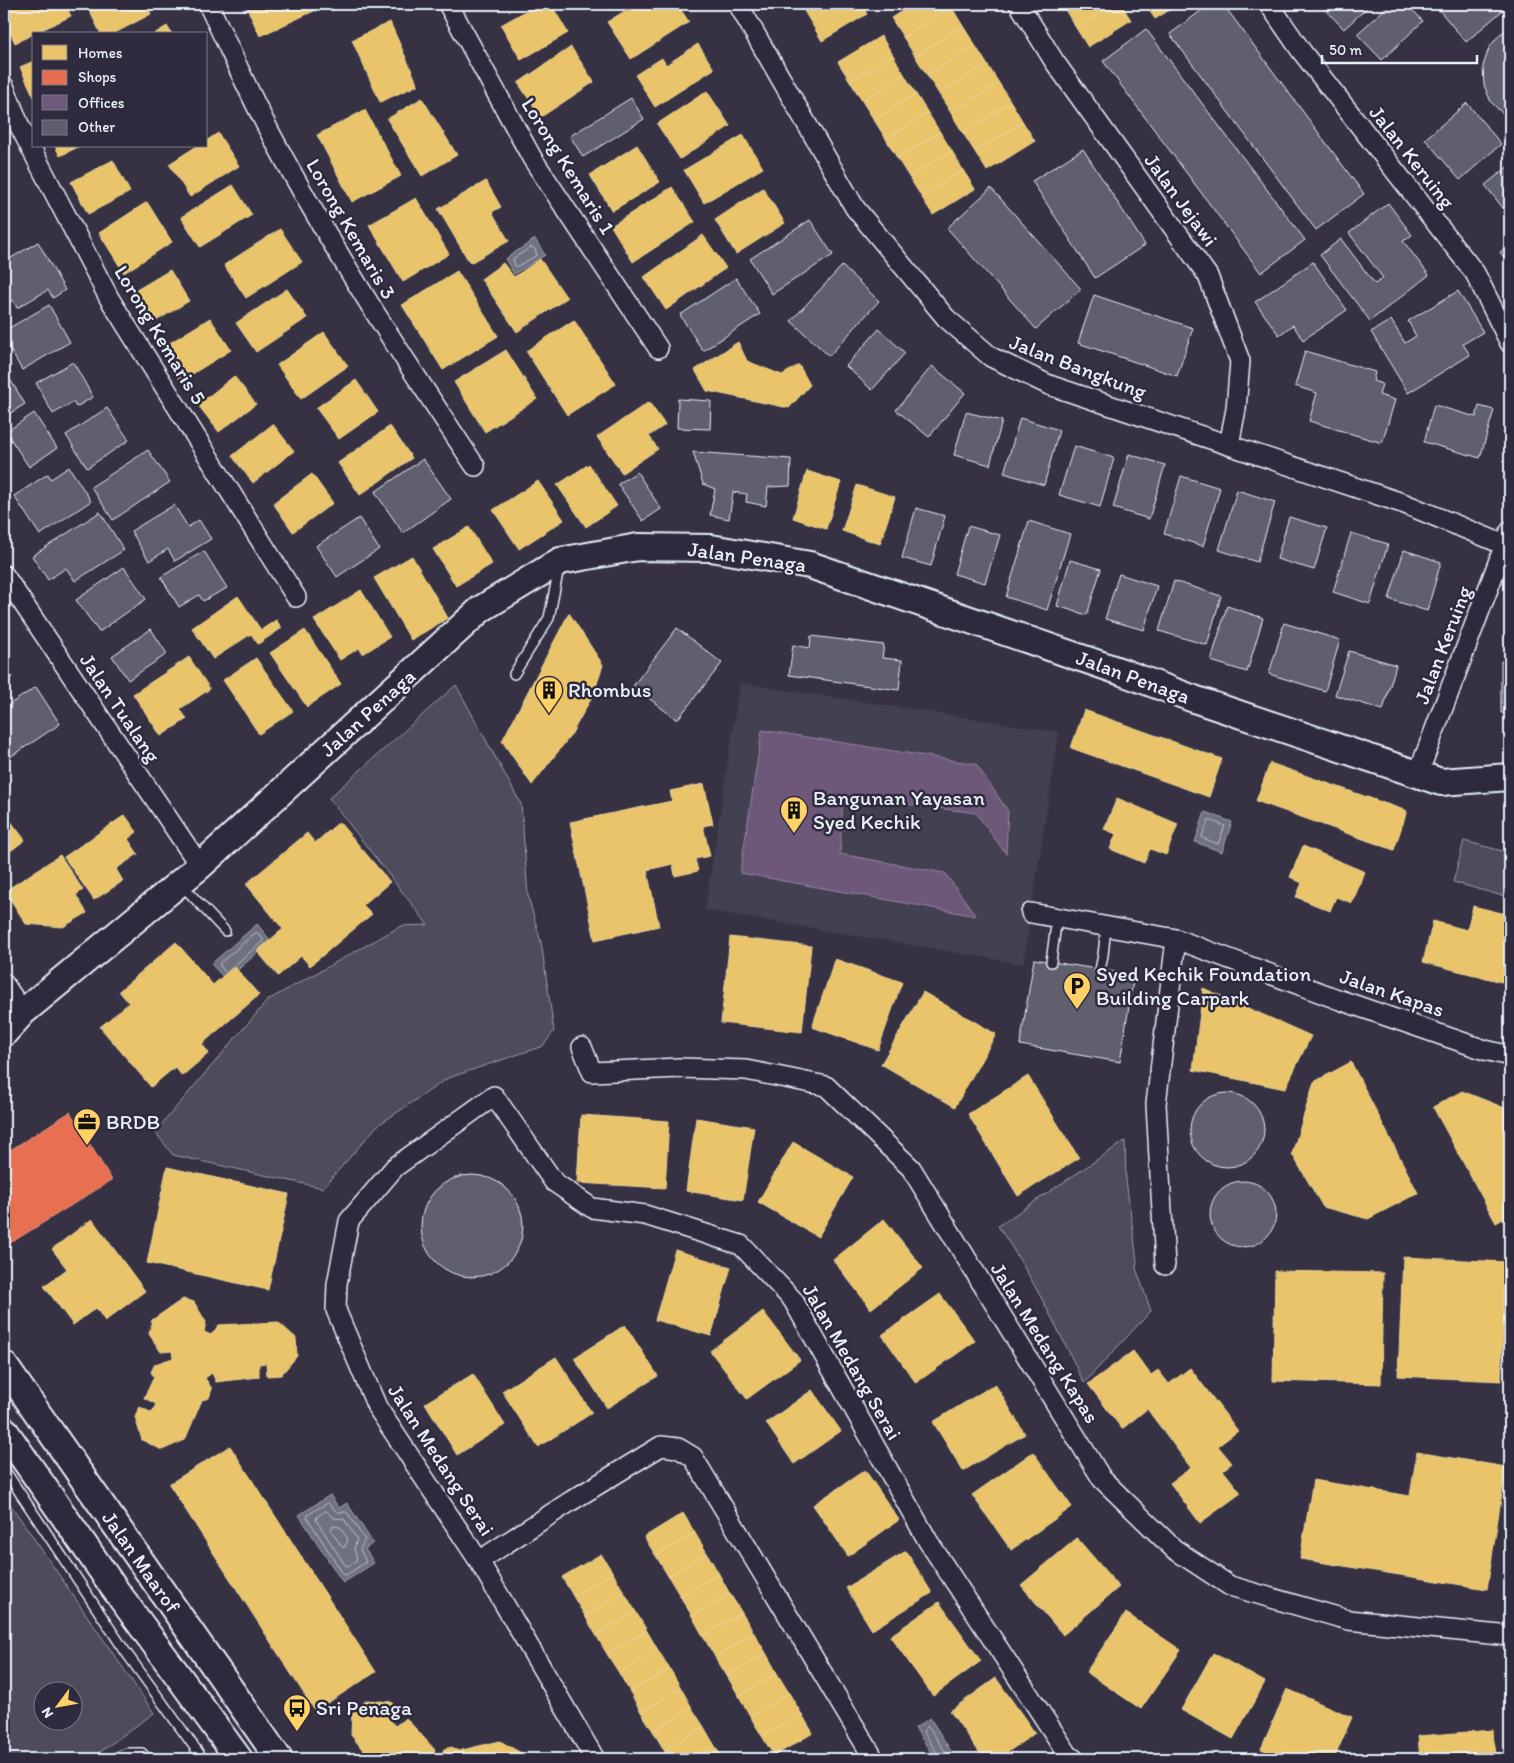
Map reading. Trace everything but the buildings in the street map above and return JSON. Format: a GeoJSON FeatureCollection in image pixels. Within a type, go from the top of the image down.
{"type":"FeatureCollection","features":[{"type":"Feature","properties":{"kind":"street","name":"Lorong Kemaris 3"},"geometry":{"type":"LineString","coordinates":[[208,4],[274,140],[333,244],[374,313],[475,466]]}},
{"type":"Feature","properties":{"kind":"street","name":"Lorong Kemaris 1"},"geometry":{"type":"LineString","coordinates":[[448,4],[532,158],[658,348]]}},
{"type":"Feature","properties":{"kind":"street","name":"Jalan Bangkung"},"geometry":{"type":"LineString","coordinates":[[738,4],[855,208],[946,318],[991,357],[1049,385],[1508,538]]}},
{"type":"Feature","properties":{"kind":"street","name":"Jalan Jejawi"},"geometry":{"type":"LineString","coordinates":[[1019,4],[1054,61],[1208,276],[1240,362],[1236,409],[1229,445]]}},
{"type":"Feature","properties":{"kind":"street","name":"Jalan Keruing"},"geometry":{"type":"LineString","coordinates":[[1269,4],[1302,52],[1475,273],[1510,343]]}},
{"type":"Feature","properties":{"kind":"street","name":"Lorong Kemaris 5"},"geometry":{"type":"LineString","coordinates":[[4,86],[20,127],[110,298],[296,597]]}},
{"type":"Feature","properties":{"kind":"street","name":"Jalan Keruing"},"geometry":{"type":"LineString","coordinates":[[1418,774],[1508,538]]}},
{"type":"Feature","properties":{"kind":"street","name":"Jalan Penaga"},"geometry":{"type":"LineString","coordinates":[[4,1033],[23,1012],[190,874],[481,610],[560,560],[638,547],[711,548],[810,565],[1122,672],[1194,700],[1441,782],[1510,778]]}},
{"type":"Feature","properties":{"kind":"street","name":"Jalan Tualang"},"geometry":{"type":"LineString","coordinates":[[4,574],[190,874]]}},
{"type":"Feature","properties":{"kind":"street","name":"Jalan Kapas"},"geometry":{"type":"LineString","coordinates":[[1031,913],[1106,928],[1176,939],[1340,1000],[1485,1050],[1510,1056]]}},
{"type":"Feature","properties":{"kind":"street"},"geometry":{"type":"LineString","coordinates":[[1166,1265],[1156,1104],[1176,939]]}},
{"type":"Feature","properties":{"kind":"street"},"geometry":{"type":"LineString","coordinates":[[4,984],[23,1012]]}},
{"type":"Feature","properties":{"kind":"street","name":"Jalan Medang Kapas"},"geometry":{"type":"LineString","coordinates":[[582,1047],[592,1072],[679,1068],[746,1070],[826,1086],[911,1168],[1102,1479],[1174,1549],[1230,1586],[1348,1620],[1510,1636]]}},
{"type":"Feature","properties":{"kind":"street","name":"Jalan Medang Serai"},"geometry":{"type":"LineString","coordinates":[[596,1759],[480,1561],[377,1407],[336,1310],[337,1284],[348,1221],[395,1168],[494,1096],[554,1182],[577,1198],[592,1208],[645,1215],[741,1245],[793,1300],[928,1541],[1069,1756],[1074,1759]]}},
{"type":"Feature","properties":{"kind":"street","name":"Jalan Maarof"},"geometry":{"type":"LineString","coordinates":[[4,1365],[278,1759]]}},
{"type":"Feature","properties":{"kind":"street","name":"Jalan Maarof"},"geometry":{"type":"LineString","coordinates":[[4,1430],[114,1588],[239,1759]]}},
{"type":"Feature","properties":{"kind":"street"},"geometry":{"type":"LineString","coordinates":[[480,1561],[571,1501],[661,1446],[678,1448],[693,1457],[874,1759]]}},
{"type":"Feature","properties":{"kind":"lane"},"geometry":{"type":"LineString","coordinates":[[514,674],[549,618],[560,560]]}},
{"type":"Feature","properties":{"kind":"lane"},"geometry":{"type":"LineString","coordinates":[[190,874],[225,931]]}},
{"type":"Feature","properties":{"kind":"lane"},"geometry":{"type":"LineString","coordinates":[[1051,962],[1057,917]]}},
{"type":"Feature","properties":{"kind":"lane"},"geometry":{"type":"LineString","coordinates":[[1100,970],[1106,928]]}},
{"type":"Feature","properties":{"kind":"lane"},"geometry":{"type":"LineString","coordinates":[[4,1469],[125,1651],[203,1759]]}},
{"type":"Feature","properties":{"kind":"lane"},"geometry":{"type":"LineString","coordinates":[[112,1759],[128,1753],[142,1753],[147,1759]]}},
{"type":"Feature","properties":{"kind":"shaded area"},"geometry":{"type":"Polygon","coordinates":[[[740,683],[1059,732],[1023,964],[705,910],[740,683]]]}},
{"type":"Feature","properties":{"kind":"shaded area"},"geometry":{"type":"Polygon","coordinates":[[[456,685],[521,804],[528,896],[541,942],[554,1031],[543,1046],[448,1078],[377,1126],[323,1188],[173,1155],[155,1132],[268,1000],[401,926],[428,925],[329,798],[456,685]]]}},
{"type":"Feature","properties":{"kind":"shaded area"},"geometry":{"type":"Polygon","coordinates":[[[1464,841],[1510,853],[1510,898],[1453,882],[1464,841]]]}},
{"type":"Feature","properties":{"kind":"shaded area"},"geometry":{"type":"Polygon","coordinates":[[[1125,1141],[1126,1180],[1137,1260],[1136,1268],[1151,1311],[1084,1383],[1033,1283],[998,1226],[1125,1141]]]}},
{"type":"Feature","properties":{"kind":"shaded area"},"geometry":{"type":"Polygon","coordinates":[[[4,1495],[154,1713],[90,1759],[4,1759],[4,1495]]]}},
{"type":"Feature","properties":{"kind":"water"},"geometry":{"type":"Polygon","coordinates":[[[535,239],[545,255],[514,274],[505,259],[535,239]]]}},
{"type":"Feature","properties":{"kind":"water"},"geometry":{"type":"Polygon","coordinates":[[[1205,812],[1232,822],[1222,852],[1195,842],[1205,812]]]}},
{"type":"Feature","properties":{"kind":"water"},"geometry":{"type":"Polygon","coordinates":[[[257,924],[271,941],[226,980],[211,964],[257,924]]]}},
{"type":"Feature","properties":{"kind":"water"},"geometry":{"type":"Polygon","coordinates":[[[330,1495],[339,1508],[347,1503],[373,1543],[365,1549],[374,1563],[343,1583],[299,1515],[330,1495]]]}},
{"type":"Feature","properties":{"kind":"water"},"geometry":{"type":"Polygon","coordinates":[[[930,1718],[956,1759],[935,1759],[915,1728],[930,1718]]]}},
{"type":"Feature","properties":{"kind":"place","name":"Rhombus"},"geometry":{"type":"Point","coordinates":[549,714]}},
{"type":"Feature","properties":{"kind":"place","name":"Bangunan Yayasan Syed Kechik"},"geometry":{"type":"Point","coordinates":[794,834]}},
{"type":"Feature","properties":{"kind":"place","name":"Syed Kechik Foundation Building Carpark"},"geometry":{"type":"Point","coordinates":[1077,1010]}},
{"type":"Feature","properties":{"kind":"place","name":"BRDB"},"geometry":{"type":"Point","coordinates":[87,1146]}},
{"type":"Feature","properties":{"kind":"place","name":"Sri Penaga"},"geometry":{"type":"Point","coordinates":[297,1732]}}]}
